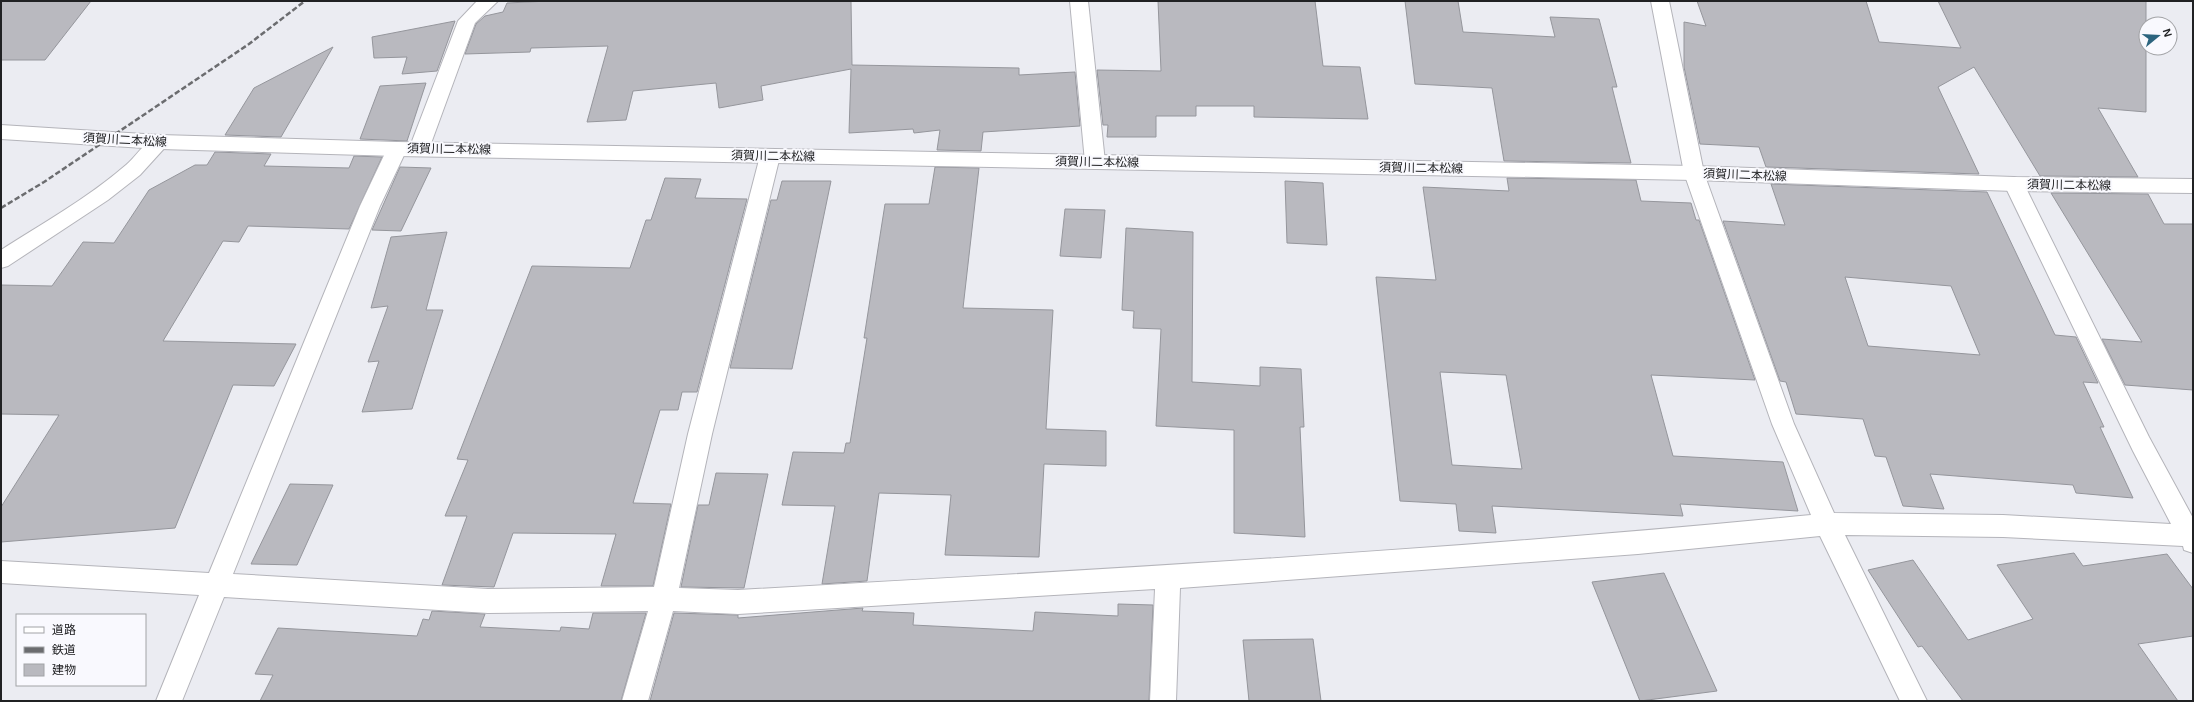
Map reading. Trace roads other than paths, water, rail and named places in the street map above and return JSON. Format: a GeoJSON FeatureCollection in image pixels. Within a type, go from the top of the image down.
{"type":"FeatureCollection","features":[{"type":"Feature","properties":{"kind":"street"},"geometry":{"type":"LineString","coordinates":[[169,701],[370,206],[408,149],[467,21],[478,8],[489,1]]}},
{"type":"Feature","properties":{"kind":"street"},"geometry":{"type":"LineString","coordinates":[[1079,1],[1095,162]]}},
{"type":"Feature","properties":{"kind":"street"},"geometry":{"type":"LineString","coordinates":[[1660,1],[1694,173],[1783,424],[1827,524],[1914,701]]}},
{"type":"Feature","properties":{"kind":"street","name":"須賀川二本松線"},"geometry":{"type":"LineString","coordinates":[[1,132],[160,142],[408,149],[1694,173],[2014,184],[2193,186]]}},
{"type":"Feature","properties":{"kind":"street"},"geometry":{"type":"LineString","coordinates":[[1,260],[101,195],[133,170],[160,142]]}},
{"type":"Feature","properties":{"kind":"street"},"geometry":{"type":"LineString","coordinates":[[635,701],[664,599],[700,434],[770,156]]}},
{"type":"Feature","properties":{"kind":"street"},"geometry":{"type":"LineString","coordinates":[[2014,184],[2141,444],[2192,538]]}},
{"type":"Feature","properties":{"kind":"street"},"geometry":{"type":"LineString","coordinates":[[1,572],[488,601],[664,599],[738,602],[1168,577],[1614,545],[1827,524],[2003,526],[2192,538]]}},
{"type":"Feature","properties":{"kind":"street"},"geometry":{"type":"LineString","coordinates":[[1163,701],[1168,577]]}},
{"type":"Feature","properties":{"kind":"railway"},"geometry":{"type":"LineString","coordinates":[[1,208],[44,182],[249,44],[305,1]]}}]}
